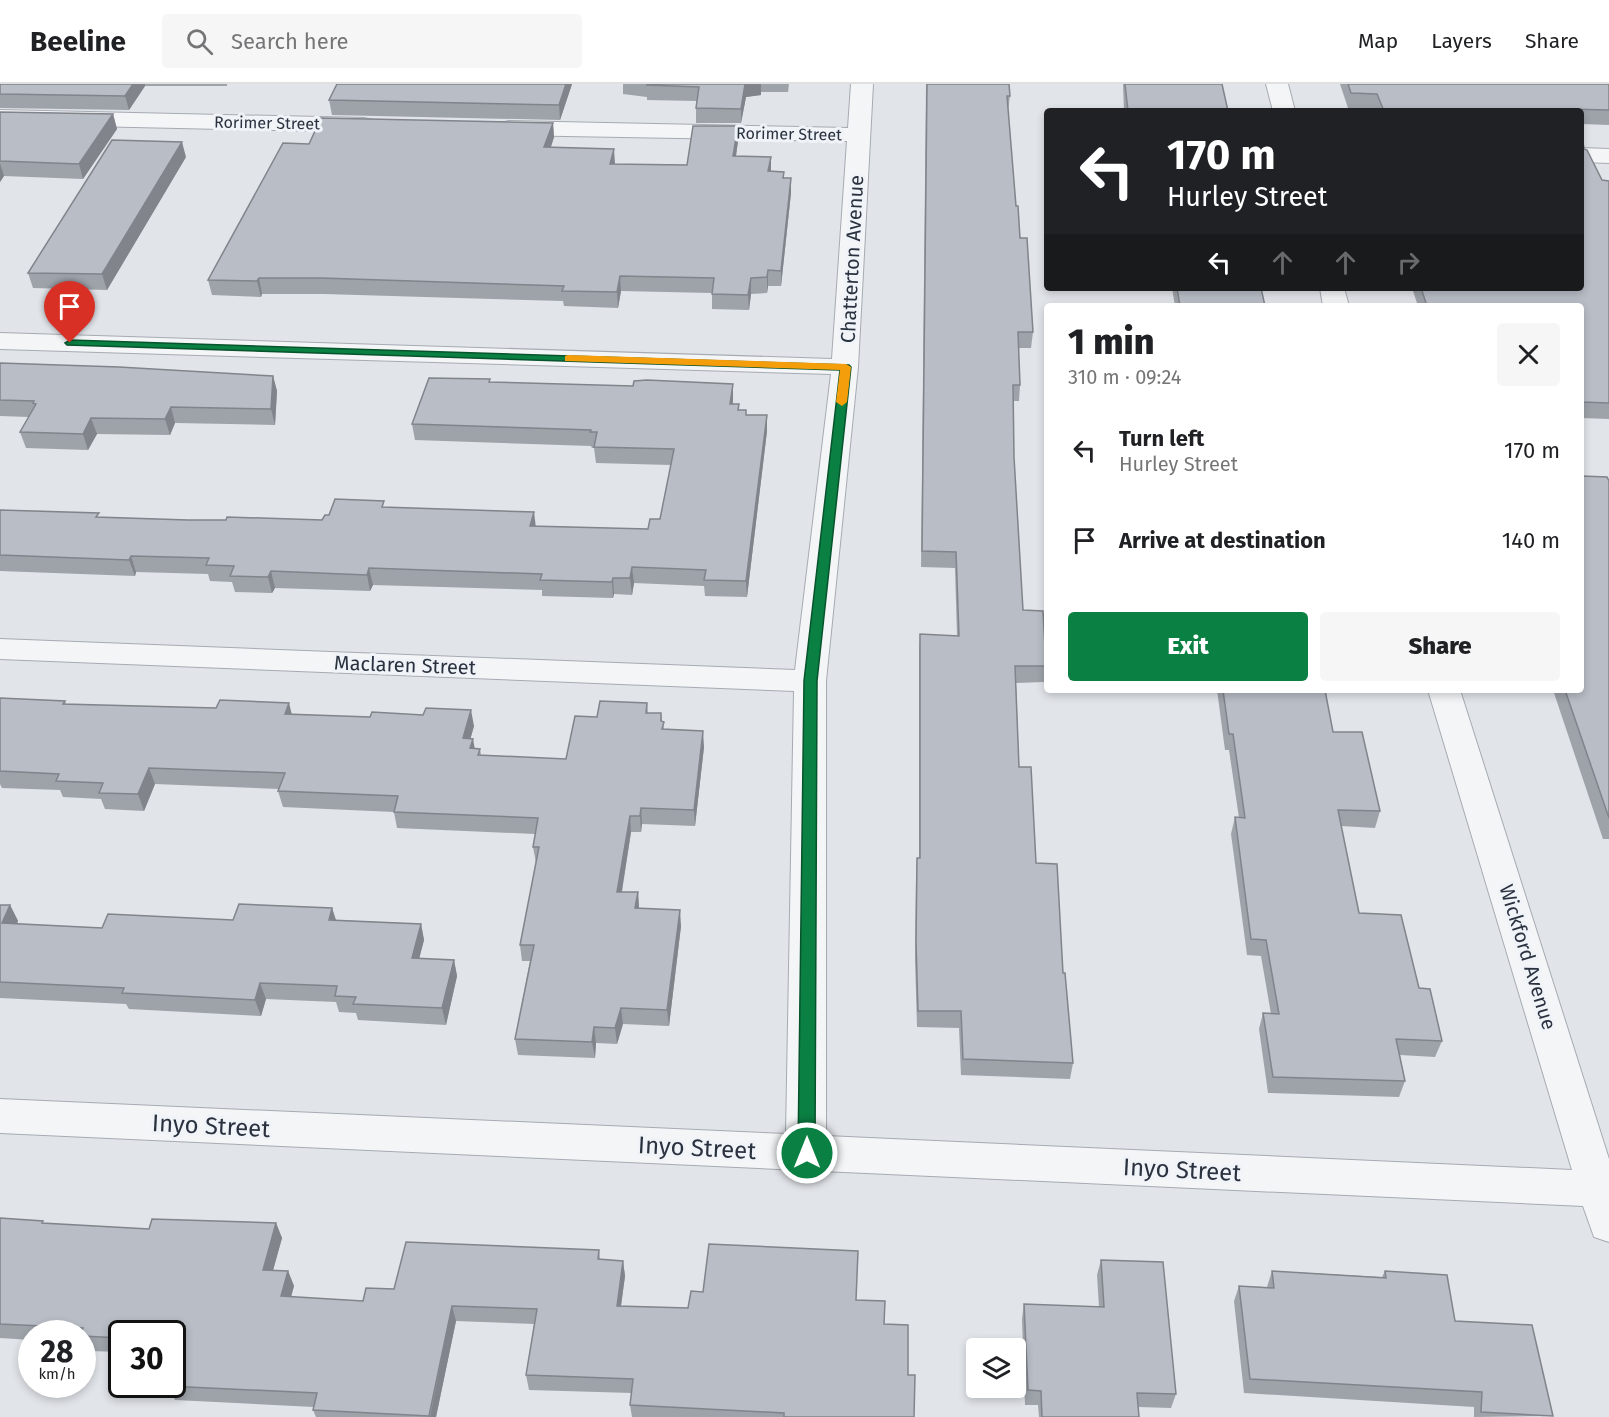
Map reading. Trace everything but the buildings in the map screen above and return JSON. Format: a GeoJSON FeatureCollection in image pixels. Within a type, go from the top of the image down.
{"type":"FeatureCollection","features":[{"type":"Feature","properties":{"kind":"street","name":"Chatterton Avenue"},"geometry":{"type":"LineString","coordinates":[[807,1153],[810,681],[846,367],[862,84]]}},
{"type":"Feature","properties":{"kind":"street"},"geometry":{"type":"LineString","coordinates":[[1276,84],[1283,108]]}},
{"type":"Feature","properties":{"kind":"street","name":"Rorimer Street"},"geometry":{"type":"LineString","coordinates":[[0,117],[382,125]]}},
{"type":"Feature","properties":{"kind":"street","name":"Rorimer Street"},"geometry":{"type":"LineString","coordinates":[[489,127],[859,135]]}},
{"type":"Feature","properties":{"kind":"street"},"geometry":{"type":"LineString","coordinates":[[1584,155],[1609,156]]}},
{"type":"Feature","properties":{"kind":"street"},"geometry":{"type":"LineString","coordinates":[[0,341],[846,367]]}},
{"type":"Feature","properties":{"kind":"street","name":"Maclaren Street"},"geometry":{"type":"LineString","coordinates":[[0,649],[810,681]]}},
{"type":"Feature","properties":{"kind":"street","name":"Wickford Avenue"},"geometry":{"type":"LineString","coordinates":[[1445,693],[1606,1200]]}},
{"type":"Feature","properties":{"kind":"street","name":"Inyo Street"},"geometry":{"type":"LineString","coordinates":[[0,1116],[807,1153],[1606,1200]]}},
{"type":"Feature","properties":{"kind":"slow traffic"},"geometry":{"type":"LineString","coordinates":[[568,359],[846,367],[842,402]]}},
{"type":"Feature","properties":{"kind":"route"},"geometry":{"type":"LineString","coordinates":[[70,343],[846,367],[810,681],[807,1153]]}}]}
